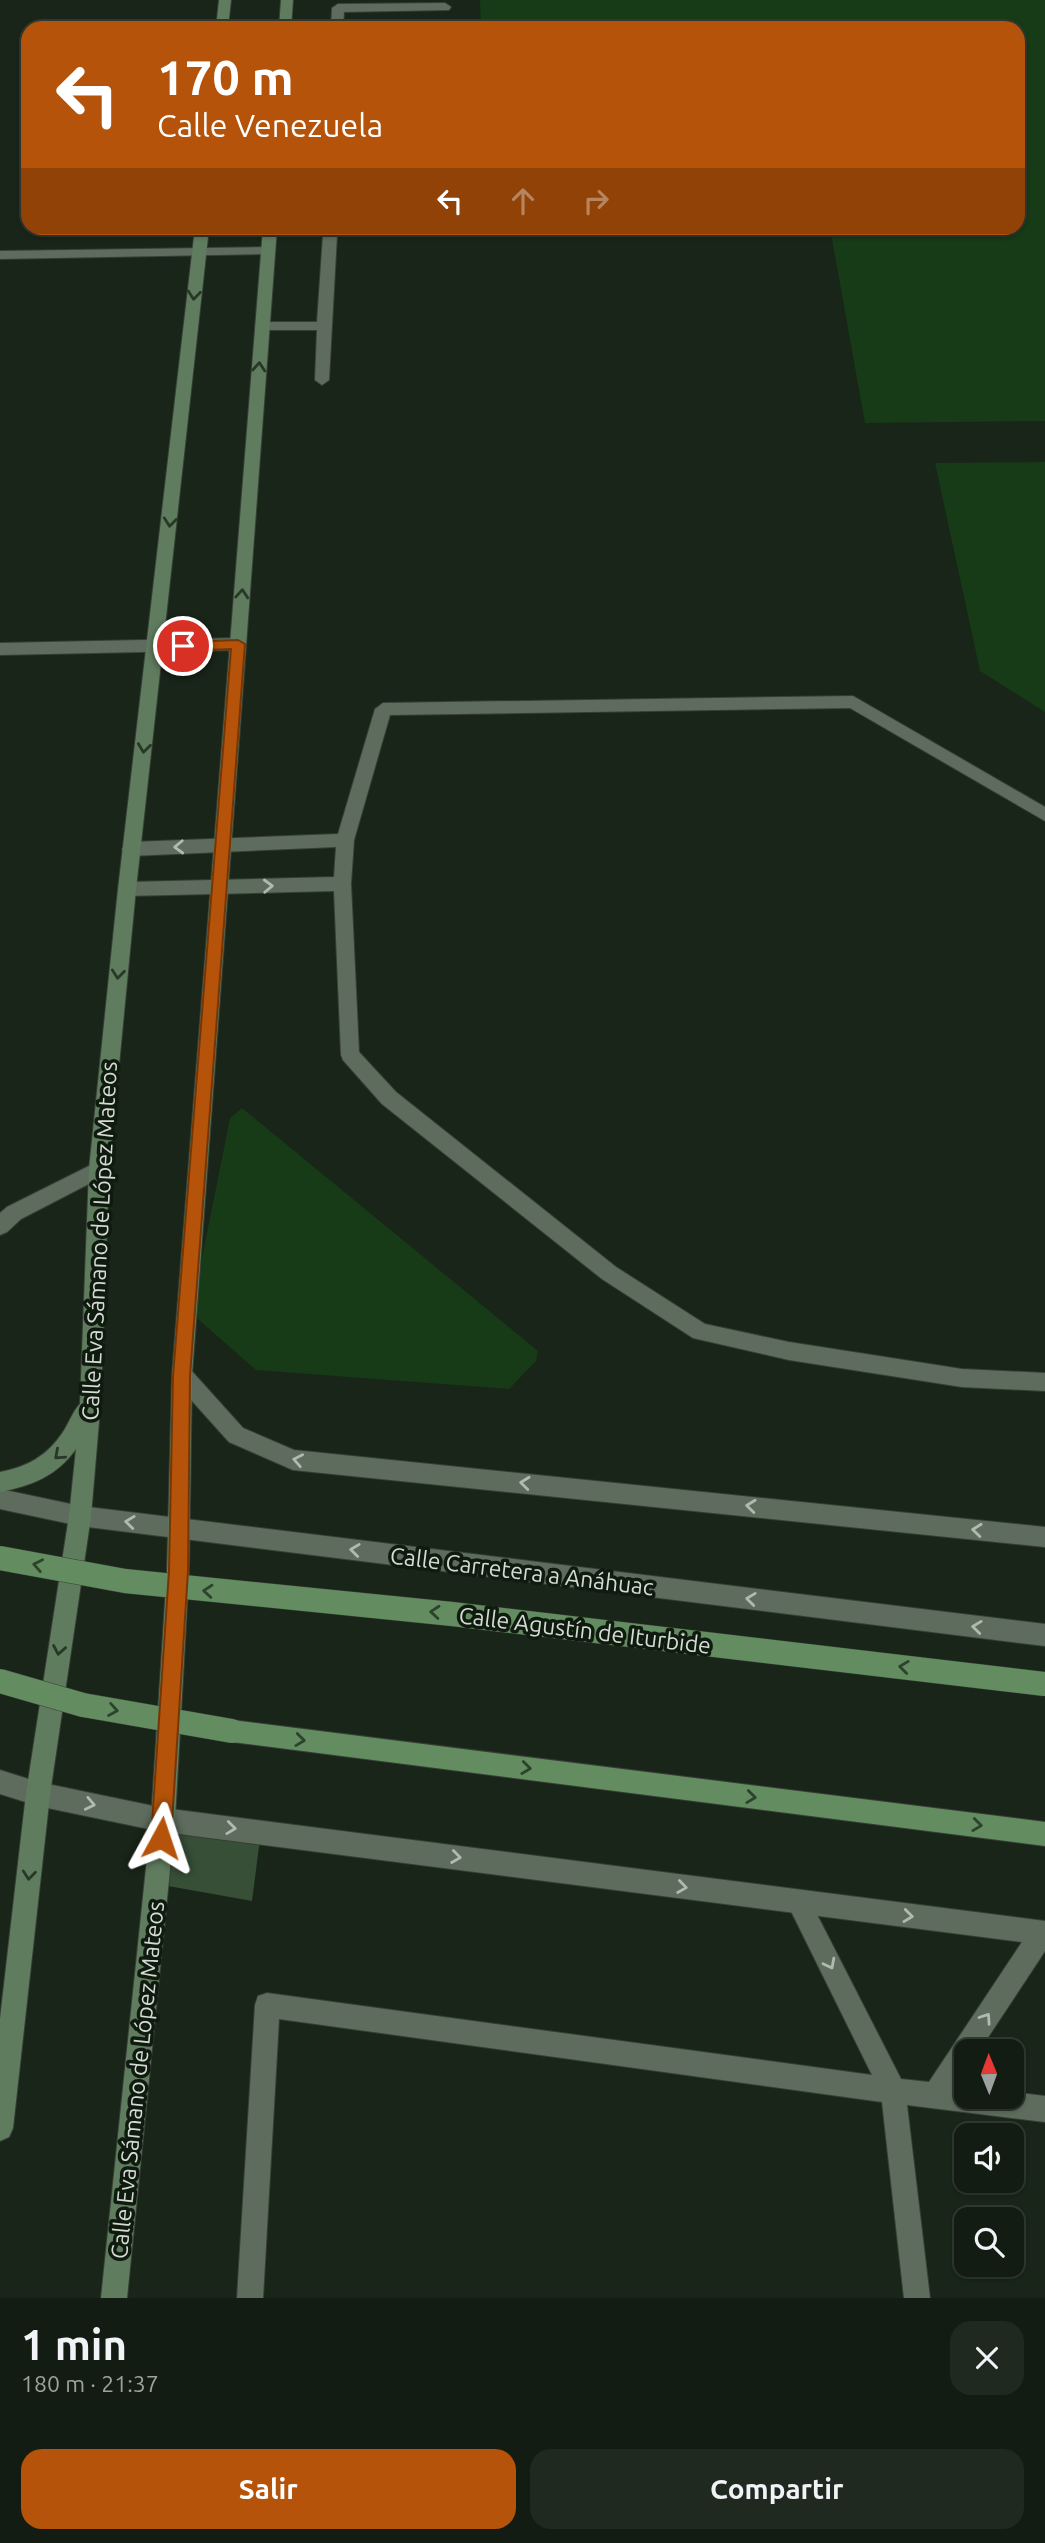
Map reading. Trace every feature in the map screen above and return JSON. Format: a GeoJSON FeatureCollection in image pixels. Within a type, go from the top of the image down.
{"type":"FeatureCollection","features":[{"type":"Feature","properties":{"kind":"main road"},"geometry":{"type":"LineString","coordinates":[[223,21],[225,0]]}},
{"type":"Feature","properties":{"kind":"main road"},"geometry":{"type":"LineString","coordinates":[[286,21],[287,0]]}},
{"type":"Feature","properties":{"kind":"main road","name":"Calle Eva Sámano de López Mateos"},"geometry":{"type":"LineString","coordinates":[[0,2128],[38,1794],[80,1516],[91,1398],[99,1170],[131,849],[201,235]]}},
{"type":"Feature","properties":{"kind":"main road","name":"Calle Eva Sámano de López Mateos"},"geometry":{"type":"LineString","coordinates":[[114,2298],[163,1820],[179,1528],[182,1376],[269,235]]}},
{"type":"Feature","properties":{"kind":"main road"},"geometry":{"type":"LineString","coordinates":[[0,1482],[34,1473],[51,1462],[69,1445],[91,1398]]}},
{"type":"Feature","properties":{"kind":"main road","name":"Calle Agustín de Iturbide"},"geometry":{"type":"LineString","coordinates":[[0,1558],[125,1581],[452,1614],[1045,1684]]}},
{"type":"Feature","properties":{"kind":"main road"},"geometry":{"type":"LineString","coordinates":[[0,1681],[83,1705],[232,1731],[1045,1834]]}},
{"type":"Feature","properties":{"kind":"street"},"geometry":{"type":"LineString","coordinates":[[337,21],[338,8],[444,8]]}},
{"type":"Feature","properties":{"kind":"street"},"geometry":{"type":"LineString","coordinates":[[323,380],[330,235]]}},
{"type":"Feature","properties":{"kind":"street"},"geometry":{"type":"LineString","coordinates":[[0,255],[268,251]]}},
{"type":"Feature","properties":{"kind":"street"},"geometry":{"type":"LineString","coordinates":[[262,326],[324,326]]}},
{"type":"Feature","properties":{"kind":"street"},"geometry":{"type":"LineString","coordinates":[[0,649],[156,648],[238,644]]}},
{"type":"Feature","properties":{"kind":"street"},"geometry":{"type":"LineString","coordinates":[[1045,815],[853,702],[383,709],[345,840],[342,884],[350,1055],[389,1098],[609,1273],[700,1332],[789,1351],[962,1378],[1045,1382]]}},
{"type":"Feature","properties":{"kind":"street"},"geometry":{"type":"LineString","coordinates":[[131,849],[345,840]]}},
{"type":"Feature","properties":{"kind":"street"},"geometry":{"type":"LineString","coordinates":[[127,889],[342,884]]}},
{"type":"Feature","properties":{"kind":"street"},"geometry":{"type":"LineString","coordinates":[[0,1226],[14,1213],[99,1170]]}},
{"type":"Feature","properties":{"kind":"street"},"geometry":{"type":"LineString","coordinates":[[182,1376],[236,1436],[293,1460],[1045,1537]]}},
{"type":"Feature","properties":{"kind":"street","name":"Calle Carretera a Anáhuac"},"geometry":{"type":"LineString","coordinates":[[0,1499],[80,1516],[1045,1635]]}},
{"type":"Feature","properties":{"kind":"street"},"geometry":{"type":"LineString","coordinates":[[0,1782],[38,1794],[163,1820],[1044,1933],[934,2095]]}},
{"type":"Feature","properties":{"kind":"street"},"geometry":{"type":"LineString","coordinates":[[799,1903],[893,2090],[918,2298]]}},
{"type":"Feature","properties":{"kind":"street"},"geometry":{"type":"LineString","coordinates":[[250,2298],[267,2005],[1045,2109]]}},
{"type":"Feature","properties":{"kind":"green space"},"geometry":{"type":"Polygon","coordinates":[[[163,1820],[261,1831],[252,1901],[157,1884],[163,1820]]]}},
{"type":"Feature","properties":{"kind":"building"},"geometry":{"type":"Polygon","coordinates":[[[480,0],[1045,0],[1045,421],[865,423],[831,235],[1025,235],[1025,21],[481,21],[480,0]]]}},
{"type":"Feature","properties":{"kind":"building"},"geometry":{"type":"Polygon","coordinates":[[[1045,462],[1045,712],[980,671],[935,463],[1045,462]]]}},
{"type":"Feature","properties":{"kind":"building"},"geometry":{"type":"Polygon","coordinates":[[[242,1108],[538,1351],[536,1361],[509,1389],[256,1370],[191,1313],[230,1118],[242,1108]]]}},
{"type":"Feature","properties":{"kind":"route"},"geometry":{"type":"LineString","coordinates":[[161,1838],[178,1571],[182,1376],[238,644],[183,646]]}}]}
